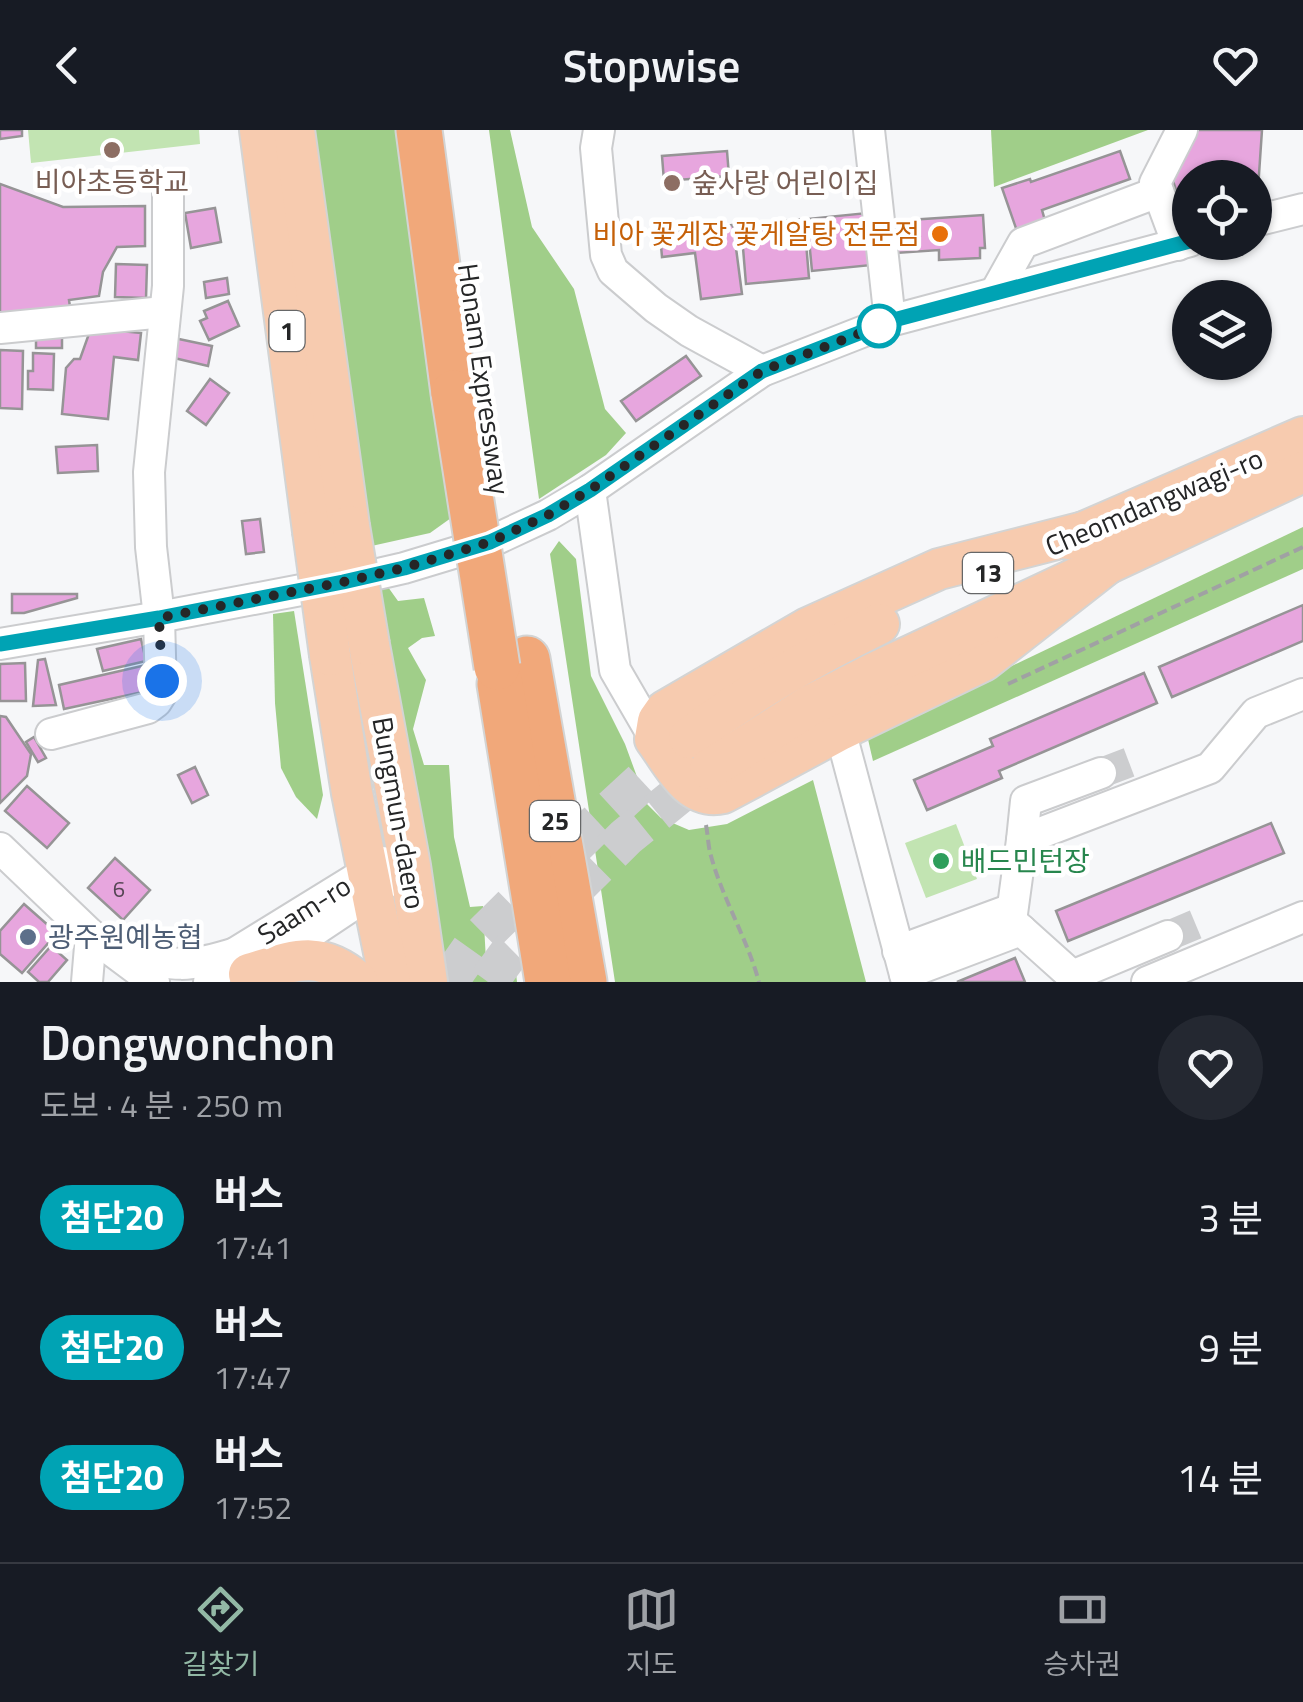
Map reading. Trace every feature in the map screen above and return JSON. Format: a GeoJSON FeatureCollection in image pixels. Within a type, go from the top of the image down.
{"type":"FeatureCollection","features":[{"type":"Feature","properties":{"kind":"highway","name":"Honam Expressway"},"geometry":{"type":"LineString","coordinates":[[419,130],[469,391],[512,663],[548,982]]}},
{"type":"Feature","properties":{"kind":"highway","name":"Honam Expressway"},"geometry":{"type":"LineString","coordinates":[[450,130],[469,391]]}},
{"type":"Feature","properties":{"kind":"highway","name":"Honam Expressway"},"geometry":{"type":"LineString","coordinates":[[512,663],[584,982]]}},
{"type":"Feature","properties":{"kind":"main road","name":"1"},"geometry":{"type":"LineString","coordinates":[[260,130],[331,529]]}},
{"type":"Feature","properties":{"kind":"main road","name":"1"},"geometry":{"type":"LineString","coordinates":[[294,130],[331,529]]}},
{"type":"Feature","properties":{"kind":"main road","name":"Cheomdangwagi-ro"},"geometry":{"type":"LineString","coordinates":[[685,749],[810,706],[1303,437]]}},
{"type":"Feature","properties":{"kind":"main road","name":"Cheomdangwagi-ro"},"geometry":{"type":"LineString","coordinates":[[1100,546],[1303,472]]}},
{"type":"Feature","properties":{"kind":"main road","name":"Bungmun-daero"},"geometry":{"type":"LineString","coordinates":[[331,529],[369,645],[427,982]]}},
{"type":"Feature","properties":{"kind":"main road","name":"Bungmun-daero"},"geometry":{"type":"LineString","coordinates":[[331,529],[330,655],[390,982]]}},
{"type":"Feature","properties":{"kind":"main road"},"geometry":{"type":"LineString","coordinates":[[1100,546],[983,661],[717,795],[703,794],[690,787],[685,749],[658,722],[665,711],[808,628],[939,569],[1100,546]]}},
{"type":"Feature","properties":{"kind":"main road"},"geometry":{"type":"LineString","coordinates":[[242,969],[298,959],[325,962],[358,982]]}},
{"type":"Feature","properties":{"kind":"street"},"geometry":{"type":"LineString","coordinates":[[599,130],[596,148],[604,238],[612,271],[656,308],[762,371]]}},
{"type":"Feature","properties":{"kind":"street"},"geometry":{"type":"LineString","coordinates":[[870,130],[890,321]]}},
{"type":"Feature","properties":{"kind":"street"},"geometry":{"type":"LineString","coordinates":[[1172,219],[1155,184],[1182,130]]}},
{"type":"Feature","properties":{"kind":"street"},"geometry":{"type":"LineString","coordinates":[[51,734],[148,708],[161,694],[149,472],[168,286],[168,192]]}},
{"type":"Feature","properties":{"kind":"street"},"geometry":{"type":"LineString","coordinates":[[995,293],[1022,243],[1158,192]]}},
{"type":"Feature","properties":{"kind":"street"},"geometry":{"type":"LineString","coordinates":[[1272,217],[1303,209]]}},
{"type":"Feature","properties":{"kind":"street"},"geometry":{"type":"LineString","coordinates":[[0,644],[343,582],[490,542],[590,490],[762,371],[890,321],[1172,246]]}},
{"type":"Feature","properties":{"kind":"street"},"geometry":{"type":"LineString","coordinates":[[0,328],[164,312]]}},
{"type":"Feature","properties":{"kind":"street"},"geometry":{"type":"LineString","coordinates":[[590,490],[615,670],[685,749]]}},
{"type":"Feature","properties":{"kind":"street"},"geometry":{"type":"LineString","coordinates":[[1022,840],[1210,768],[1256,713],[1303,694]]}},
{"type":"Feature","properties":{"kind":"street"},"geometry":{"type":"LineString","coordinates":[[840,730],[903,969],[1017,920]]}},
{"type":"Feature","properties":{"kind":"street"},"geometry":{"type":"LineString","coordinates":[[1101,773],[1026,801],[1017,920],[1075,979],[1168,936]]}},
{"type":"Feature","properties":{"kind":"street"},"geometry":{"type":"LineString","coordinates":[[0,848],[97,940],[154,982]]}},
{"type":"Feature","properties":{"kind":"street","name":"Saam-ro"},"geometry":{"type":"LineString","coordinates":[[209,982],[242,969],[408,856]]}},
{"type":"Feature","properties":{"kind":"street"},"geometry":{"type":"LineString","coordinates":[[1147,982],[1303,917]]}},
{"type":"Feature","properties":{"kind":"street"},"geometry":{"type":"LineString","coordinates":[[97,940],[160,964],[242,969]]}},
{"type":"Feature","properties":{"kind":"street"},"geometry":{"type":"LineString","coordinates":[[87,982],[97,940]]}},
{"type":"Feature","properties":{"kind":"street"},"geometry":{"type":"LineString","coordinates":[[97,940],[122,982]]}},
{"type":"Feature","properties":{"kind":"path"},"geometry":{"type":"LineString","coordinates":[[1006,684],[1303,547]]}},
{"type":"Feature","properties":{"kind":"path"},"geometry":{"type":"LineString","coordinates":[[706,824],[710,854],[731,912],[751,952],[759,982]]}},
{"type":"Feature","properties":{"kind":"green space"},"geometry":{"type":"Polygon","coordinates":[[[28,130],[199,130],[200,144],[31,163],[28,130]]]}},
{"type":"Feature","properties":{"kind":"green space"},"geometry":{"type":"Polygon","coordinates":[[[310,130],[403,130],[458,513],[430,533],[367,547],[310,130]]]}},
{"type":"Feature","properties":{"kind":"green space"},"geometry":{"type":"Polygon","coordinates":[[[489,130],[510,130],[532,227],[574,289],[605,409],[626,433],[606,455],[539,499],[489,130]]]}},
{"type":"Feature","properties":{"kind":"green space"},"geometry":{"type":"Polygon","coordinates":[[[991,130],[1148,130],[994,187],[991,130]]]}},
{"type":"Feature","properties":{"kind":"green space"},"geometry":{"type":"Polygon","coordinates":[[[1303,527],[1303,569],[873,761],[867,735],[1303,527]]]}},
{"type":"Feature","properties":{"kind":"green space"},"geometry":{"type":"Polygon","coordinates":[[[559,541],[576,559],[591,676],[625,744],[647,804],[661,818],[689,830],[727,824],[813,780],[866,982],[615,982],[550,554],[559,541]]]}},
{"type":"Feature","properties":{"kind":"green space"},"geometry":{"type":"Polygon","coordinates":[[[388,587],[398,601],[424,598],[435,636],[422,638],[408,648],[426,680],[413,729],[424,765],[449,765],[454,837],[470,907],[483,906],[486,961],[515,964],[517,982],[445,982],[375,590],[388,587]]]}},
{"type":"Feature","properties":{"kind":"green space"},"geometry":{"type":"Polygon","coordinates":[[[294,611],[323,795],[317,819],[296,797],[281,768],[273,614],[294,611]]]}},
{"type":"Feature","properties":{"kind":"green space","name":"배드민턴장"},"geometry":{"type":"Polygon","coordinates":[[[956,824],[977,879],[926,898],[905,843],[956,824]]]}},
{"type":"Feature","properties":{"kind":"building"},"geometry":{"type":"Polygon","coordinates":[[[0,130],[22,130],[22,136],[0,139],[0,130]]]}},
{"type":"Feature","properties":{"kind":"building"},"geometry":{"type":"Polygon","coordinates":[[[1196,130],[1262,130],[1260,160],[1179,160],[1196,130]]]}},
{"type":"Feature","properties":{"kind":"building"},"geometry":{"type":"Polygon","coordinates":[[[727,151],[729,176],[664,181],[662,156],[727,151]]]}},
{"type":"Feature","properties":{"kind":"building"},"geometry":{"type":"Polygon","coordinates":[[[1120,151],[1130,179],[1042,210],[1046,224],[1018,234],[1002,188],[1120,151]]]}},
{"type":"Feature","properties":{"kind":"building"},"geometry":{"type":"Polygon","coordinates":[[[0,184],[63,207],[145,206],[145,246],[117,247],[103,272],[99,296],[69,300],[70,307],[0,316],[0,184]]]}},
{"type":"Feature","properties":{"kind":"building"},"geometry":{"type":"Polygon","coordinates":[[[215,208],[221,242],[191,248],[185,213],[215,208]]]}},
{"type":"Feature","properties":{"kind":"building"},"geometry":{"type":"Polygon","coordinates":[[[867,213],[872,265],[812,271],[807,219],[867,213]]]}},
{"type":"Feature","properties":{"kind":"building","name":"비아 꽃게장 꽃게알탕 전문점"},"geometry":{"type":"Polygon","coordinates":[[[983,215],[985,248],[980,248],[980,258],[939,260],[939,250],[896,253],[894,221],[983,215]]]}},
{"type":"Feature","properties":{"kind":"building"},"geometry":{"type":"Polygon","coordinates":[[[804,219],[809,278],[746,284],[741,224],[804,219]]]}},
{"type":"Feature","properties":{"kind":"building"},"geometry":{"type":"Polygon","coordinates":[[[733,225],[742,294],[701,299],[695,253],[662,257],[660,234],[733,225]]]}},
{"type":"Feature","properties":{"kind":"building"},"geometry":{"type":"Polygon","coordinates":[[[116,264],[147,265],[146,298],[115,297],[116,264]]]}},
{"type":"Feature","properties":{"kind":"building"},"geometry":{"type":"Polygon","coordinates":[[[227,278],[229,294],[206,298],[204,282],[227,278]]]}},
{"type":"Feature","properties":{"kind":"building"},"geometry":{"type":"Polygon","coordinates":[[[228,301],[239,326],[209,340],[200,321],[207,318],[204,311],[228,301]]]}},
{"type":"Feature","properties":{"kind":"building"},"geometry":{"type":"Polygon","coordinates":[[[91,328],[141,333],[138,360],[114,357],[108,419],[62,414],[66,368],[74,359],[80,359],[91,328]]]}},
{"type":"Feature","properties":{"kind":"building"},"geometry":{"type":"Polygon","coordinates":[[[36,331],[62,332],[62,348],[36,348],[36,331]]]}},
{"type":"Feature","properties":{"kind":"building"},"geometry":{"type":"Polygon","coordinates":[[[174,338],[212,346],[208,366],[170,357],[174,338]]]}},
{"type":"Feature","properties":{"kind":"building"},"geometry":{"type":"Polygon","coordinates":[[[0,350],[23,351],[22,409],[0,408],[0,350]]]}},
{"type":"Feature","properties":{"kind":"building"},"geometry":{"type":"Polygon","coordinates":[[[33,353],[54,354],[53,390],[28,389],[33,353]]]}},
{"type":"Feature","properties":{"kind":"building"},"geometry":{"type":"Polygon","coordinates":[[[686,356],[701,376],[636,421],[621,401],[686,356]]]}},
{"type":"Feature","properties":{"kind":"building"},"geometry":{"type":"Polygon","coordinates":[[[210,379],[229,393],[206,425],[187,411],[210,379]]]}},
{"type":"Feature","properties":{"kind":"building"},"geometry":{"type":"Polygon","coordinates":[[[97,445],[98,471],[58,473],[56,447],[97,445]]]}},
{"type":"Feature","properties":{"kind":"building"},"geometry":{"type":"Polygon","coordinates":[[[260,519],[264,552],[246,554],[242,521],[260,519]]]}},
{"type":"Feature","properties":{"kind":"building"},"geometry":{"type":"Polygon","coordinates":[[[12,594],[77,594],[77,598],[12,613],[12,594]]]}},
{"type":"Feature","properties":{"kind":"building"},"geometry":{"type":"Polygon","coordinates":[[[1303,605],[1303,641],[1172,697],[1159,667],[1303,605]]]}},
{"type":"Feature","properties":{"kind":"building"},"geometry":{"type":"Polygon","coordinates":[[[141,639],[146,661],[103,671],[97,649],[141,639]]]}},
{"type":"Feature","properties":{"kind":"building"},"geometry":{"type":"Polygon","coordinates":[[[45,659],[56,705],[33,706],[38,660],[45,659]]]}},
{"type":"Feature","properties":{"kind":"building"},"geometry":{"type":"Polygon","coordinates":[[[25,663],[26,701],[0,701],[0,664],[25,663]]]}},
{"type":"Feature","properties":{"kind":"building"},"geometry":{"type":"Polygon","coordinates":[[[146,665],[152,690],[64,709],[59,685],[146,665]]]}},
{"type":"Feature","properties":{"kind":"building"},"geometry":{"type":"Polygon","coordinates":[[[1144,673],[1157,703],[999,771],[1002,778],[927,810],[914,780],[993,746],[990,739],[1144,673]]]}},
{"type":"Feature","properties":{"kind":"building"},"geometry":{"type":"Polygon","coordinates":[[[0,716],[6,717],[31,754],[27,776],[0,803],[0,716]]]}},
{"type":"Feature","properties":{"kind":"building"},"geometry":{"type":"Polygon","coordinates":[[[34,737],[46,758],[38,762],[26,742],[34,737]]]}},
{"type":"Feature","properties":{"kind":"building"},"geometry":{"type":"Polygon","coordinates":[[[195,767],[208,795],[192,803],[178,775],[195,767]]]}},
{"type":"Feature","properties":{"kind":"building"},"geometry":{"type":"Polygon","coordinates":[[[27,786],[69,823],[47,848],[5,811],[27,786]]]}},
{"type":"Feature","properties":{"kind":"building"},"geometry":{"type":"Polygon","coordinates":[[[1271,823],[1284,853],[1068,941],[1056,911],[1271,823]]]}},
{"type":"Feature","properties":{"kind":"building"},"geometry":{"type":"Polygon","coordinates":[[[115,858],[150,890],[123,920],[88,888],[115,858]]]}},
{"type":"Feature","properties":{"kind":"building"},"geometry":{"type":"Polygon","coordinates":[[[24,904],[57,933],[22,973],[0,954],[0,931],[24,904]]]}},
{"type":"Feature","properties":{"kind":"building"},"geometry":{"type":"Polygon","coordinates":[[[51,946],[67,960],[48,982],[39,982],[28,972],[51,946]]]}},
{"type":"Feature","properties":{"kind":"building"},"geometry":{"type":"Polygon","coordinates":[[[1015,958],[1025,982],[957,982],[1015,958]]]}},
{"type":"Feature","properties":{"kind":"tunnel"},"geometry":{"type":"LineString","coordinates":[[448,982],[477,941],[689,738]]}},
{"type":"Feature","properties":{"kind":"tunnel"},"geometry":{"type":"LineString","coordinates":[[1101,773],[1138,759]]}},
{"type":"Feature","properties":{"kind":"tunnel"},"geometry":{"type":"LineString","coordinates":[[488,982],[510,952],[626,837],[710,769]]}},
{"type":"Feature","properties":{"kind":"tunnel"},"geometry":{"type":"LineString","coordinates":[[1168,936],[1199,923]]}},
{"type":"Feature","properties":{"kind":"bus line","name":"첨단20"},"geometry":{"type":"LineString","coordinates":[[0,644],[343,582],[490,542],[590,490],[762,371],[890,321],[1172,246]]}},
{"type":"Feature","properties":{"kind":"place","name":"비아초등학교"},"geometry":{"type":"Point","coordinates":[112,150]}},
{"type":"Feature","properties":{"kind":"place","name":"숲사랑 어린이집"},"geometry":{"type":"Point","coordinates":[672,183]}},
{"type":"Feature","properties":{"kind":"place","name":"비아 꽃게장 꽃게알탕 전문점"},"geometry":{"type":"Point","coordinates":[940,234]}},
{"type":"Feature","properties":{"kind":"place","name":"배드민턴장"},"geometry":{"type":"Point","coordinates":[941,861]}},
{"type":"Feature","properties":{"kind":"place","name":"광주원예농협"},"geometry":{"type":"Point","coordinates":[28,937]}},
{"type":"Feature","properties":{"kind":"route"},"geometry":{"type":"LineString","coordinates":[[162,681],[159,618],[404,568],[490,542],[590,490],[762,371],[879,326]]}}]}
